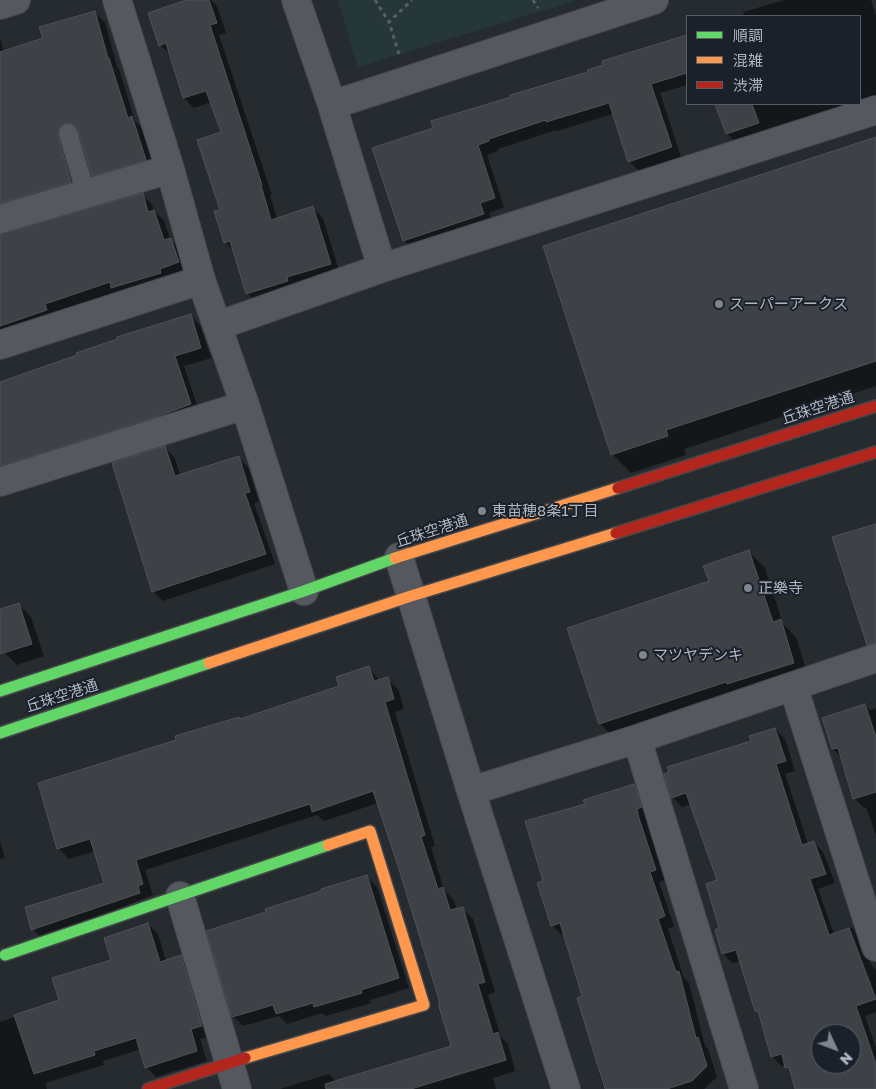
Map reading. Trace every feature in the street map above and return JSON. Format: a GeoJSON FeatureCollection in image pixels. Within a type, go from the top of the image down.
{"type":"FeatureCollection","features":[{"type":"Feature","properties":{"kind":"main road","name":"丘珠空港通"},"geometry":{"type":"LineString","coordinates":[[0,691],[304,591],[399,557],[876,406]]}},
{"type":"Feature","properties":{"kind":"main road","name":"丘珠空港通"},"geometry":{"type":"LineString","coordinates":[[0,733],[411,596],[876,452]]}},
{"type":"Feature","properties":{"kind":"main road"},"geometry":{"type":"LineString","coordinates":[[5,955],[370,831],[424,1005],[148,1089]]}},
{"type":"Feature","properties":{"kind":"street"},"geometry":{"type":"LineString","coordinates":[[116,0],[170,169],[201,280],[245,405],[304,591]]}},
{"type":"Feature","properties":{"kind":"street"},"geometry":{"type":"LineString","coordinates":[[296,0],[332,105],[382,268]]}},
{"type":"Feature","properties":{"kind":"street"},"geometry":{"type":"LineString","coordinates":[[332,105],[654,0]]}},
{"type":"Feature","properties":{"kind":"street"},"geometry":{"type":"LineString","coordinates":[[217,326],[382,268],[876,110]]}},
{"type":"Feature","properties":{"kind":"street"},"geometry":{"type":"LineString","coordinates":[[0,219],[170,169]]}},
{"type":"Feature","properties":{"kind":"street"},"geometry":{"type":"LineString","coordinates":[[0,345],[201,280]]}},
{"type":"Feature","properties":{"kind":"street"},"geometry":{"type":"LineString","coordinates":[[0,482],[245,405]]}},
{"type":"Feature","properties":{"kind":"street"},"geometry":{"type":"LineString","coordinates":[[399,557],[566,1089]]}},
{"type":"Feature","properties":{"kind":"street"},"geometry":{"type":"LineString","coordinates":[[471,791],[637,739],[876,658]]}},
{"type":"Feature","properties":{"kind":"street"},"geometry":{"type":"LineString","coordinates":[[794,686],[876,947]]}},
{"type":"Feature","properties":{"kind":"street"},"geometry":{"type":"LineString","coordinates":[[637,739],[744,1089]]}},
{"type":"Feature","properties":{"kind":"street"},"geometry":{"type":"LineString","coordinates":[[180,896],[237,1089]]}},
{"type":"Feature","properties":{"kind":"lane"},"geometry":{"type":"LineString","coordinates":[[68,133],[86,194]]}},
{"type":"Feature","properties":{"kind":"path"},"geometry":{"type":"LineString","coordinates":[[375,0],[389,22],[400,56]]}},
{"type":"Feature","properties":{"kind":"path"},"geometry":{"type":"LineString","coordinates":[[389,22],[412,0]]}},
{"type":"Feature","properties":{"kind":"shaded area"},"geometry":{"type":"Polygon","coordinates":[[[338,0],[577,0],[358,67],[338,0]]]}},
{"type":"Feature","properties":{"kind":"building"},"geometry":{"type":"Polygon","coordinates":[[[186,0],[209,0],[217,23],[210,25],[262,185],[271,220],[313,206],[331,264],[287,277],[288,281],[246,294],[230,241],[224,243],[214,211],[220,210],[197,140],[221,132],[206,91],[183,98],[166,43],[159,46],[148,13],[186,0]]]}},
{"type":"Feature","properties":{"kind":"building"},"geometry":{"type":"Polygon","coordinates":[[[95,11],[128,118],[132,116],[146,160],[92,176],[78,130],[75,125],[65,123],[60,126],[58,136],[71,182],[0,203],[0,52],[43,38],[39,27],[95,11]]]}},
{"type":"Feature","properties":{"kind":"building"},"geometry":{"type":"Polygon","coordinates":[[[686,35],[686,73],[651,84],[672,147],[628,162],[609,103],[546,122],[546,120],[489,139],[489,141],[478,145],[495,198],[480,203],[484,214],[403,241],[372,148],[433,128],[431,121],[588,72],[587,70],[603,65],[602,61],[686,35]]]}},
{"type":"Feature","properties":{"kind":"building"},"geometry":{"type":"Polygon","coordinates":[[[715,105],[752,105],[759,123],[726,134],[715,105]]]}},
{"type":"Feature","properties":{"kind":"building","name":"スーパーアークス"},"geometry":{"type":"Polygon","coordinates":[[[876,137],[876,361],[666,430],[668,436],[611,455],[543,246],[876,137]]]}},
{"type":"Feature","properties":{"kind":"building"},"geometry":{"type":"Polygon","coordinates":[[[143,193],[148,212],[154,210],[164,240],[171,238],[179,262],[160,269],[161,273],[111,288],[110,282],[45,304],[47,310],[0,326],[0,234],[143,193]]]}},
{"type":"Feature","properties":{"kind":"building"},"geometry":{"type":"Polygon","coordinates":[[[191,314],[201,348],[175,356],[191,404],[156,417],[0,466],[0,382],[77,355],[76,353],[117,339],[117,337],[191,314]]]}},
{"type":"Feature","properties":{"kind":"building"},"geometry":{"type":"Polygon","coordinates":[[[165,446],[175,476],[239,456],[250,492],[245,493],[266,554],[152,592],[112,463],[165,446]]]}},
{"type":"Feature","properties":{"kind":"building"},"geometry":{"type":"Polygon","coordinates":[[[876,524],[876,643],[867,645],[832,537],[876,524]]]}},
{"type":"Feature","properties":{"kind":"building"},"geometry":{"type":"Polygon","coordinates":[[[749,550],[773,622],[781,619],[794,663],[727,684],[726,682],[599,724],[567,628],[709,581],[703,566],[749,550]]]}},
{"type":"Feature","properties":{"kind":"building"},"geometry":{"type":"Polygon","coordinates":[[[19,603],[32,644],[0,654],[0,609],[19,603]]]}},
{"type":"Feature","properties":{"kind":"building"},"geometry":{"type":"Polygon","coordinates":[[[369,666],[374,681],[388,677],[394,699],[385,702],[425,835],[421,837],[438,889],[443,887],[450,910],[463,907],[485,982],[478,984],[493,1034],[498,1032],[506,1060],[411,1089],[326,1089],[325,1084],[451,1046],[439,1007],[439,1000],[373,791],[312,812],[310,804],[136,860],[143,884],[138,886],[140,893],[31,930],[25,907],[104,883],[90,839],[57,849],[38,783],[176,740],[175,736],[239,717],[240,719],[339,686],[336,677],[369,666]]]}},
{"type":"Feature","properties":{"kind":"building"},"geometry":{"type":"Polygon","coordinates":[[[865,704],[876,737],[876,792],[853,799],[838,748],[832,749],[822,718],[865,704]]]}},
{"type":"Feature","properties":{"kind":"building"},"geometry":{"type":"Polygon","coordinates":[[[775,728],[786,761],[776,764],[802,845],[814,841],[826,874],[810,879],[829,935],[849,928],[876,999],[856,1006],[876,1064],[876,1089],[795,1089],[789,1067],[785,1068],[782,1054],[771,1057],[758,1011],[755,1011],[736,950],[722,954],[715,930],[719,928],[706,884],[717,880],[686,793],[671,798],[664,774],[669,772],[667,767],[751,741],[749,736],[775,728]]]}},
{"type":"Feature","properties":{"kind":"building"},"geometry":{"type":"Polygon","coordinates":[[[634,784],[642,807],[637,809],[639,818],[656,870],[650,872],[665,916],[658,919],[676,972],[679,971],[696,1038],[698,1037],[707,1066],[692,1081],[667,1089],[605,1089],[577,998],[582,996],[560,923],[551,926],[537,883],[543,881],[525,821],[585,804],[583,800],[634,784]]]}},
{"type":"Feature","properties":{"kind":"building"},"geometry":{"type":"Polygon","coordinates":[[[367,875],[399,978],[361,990],[362,993],[314,1007],[313,1003],[276,1014],[273,1005],[232,1017],[206,931],[266,912],[265,909],[321,891],[321,889],[367,875]]]}},
{"type":"Feature","properties":{"kind":"building"},"geometry":{"type":"Polygon","coordinates":[[[148,923],[160,962],[181,955],[202,1026],[191,1029],[197,1051],[145,1068],[136,1038],[94,1051],[95,1055],[34,1074],[14,1015],[59,1000],[52,978],[111,960],[104,938],[148,923]]]}},
{"type":"Feature","properties":{"kind":"traffic: fast"},"geometry":{"type":"LineString","coordinates":[[0,691],[304,591],[395,558]]}},
{"type":"Feature","properties":{"kind":"traffic: fast"},"geometry":{"type":"LineString","coordinates":[[0,733],[209,663]]}},
{"type":"Feature","properties":{"kind":"traffic: fast"},"geometry":{"type":"LineString","coordinates":[[5,955],[328,845]]}},
{"type":"Feature","properties":{"kind":"traffic: slow"},"geometry":{"type":"LineString","coordinates":[[395,558],[618,488]]}},
{"type":"Feature","properties":{"kind":"traffic: slow"},"geometry":{"type":"LineString","coordinates":[[209,663],[411,596],[616,533]]}},
{"type":"Feature","properties":{"kind":"traffic: slow"},"geometry":{"type":"LineString","coordinates":[[245,1058],[424,1005],[370,831],[328,845]]}},
{"type":"Feature","properties":{"kind":"traffic: jam"},"geometry":{"type":"LineString","coordinates":[[618,488],[876,406]]}},
{"type":"Feature","properties":{"kind":"traffic: jam"},"geometry":{"type":"LineString","coordinates":[[616,533],[876,452]]}},
{"type":"Feature","properties":{"kind":"traffic: jam"},"geometry":{"type":"LineString","coordinates":[[148,1089],[245,1058]]}},
{"type":"Feature","properties":{"kind":"place","name":"スーパーアークス"},"geometry":{"type":"Point","coordinates":[719,304]}},
{"type":"Feature","properties":{"kind":"place","name":"東苗穂8条1丁目"},"geometry":{"type":"Point","coordinates":[482,511]}},
{"type":"Feature","properties":{"kind":"place","name":"正樂寺"},"geometry":{"type":"Point","coordinates":[748,588]}},
{"type":"Feature","properties":{"kind":"place","name":"マツヤデンキ"},"geometry":{"type":"Point","coordinates":[643,655]}}]}
